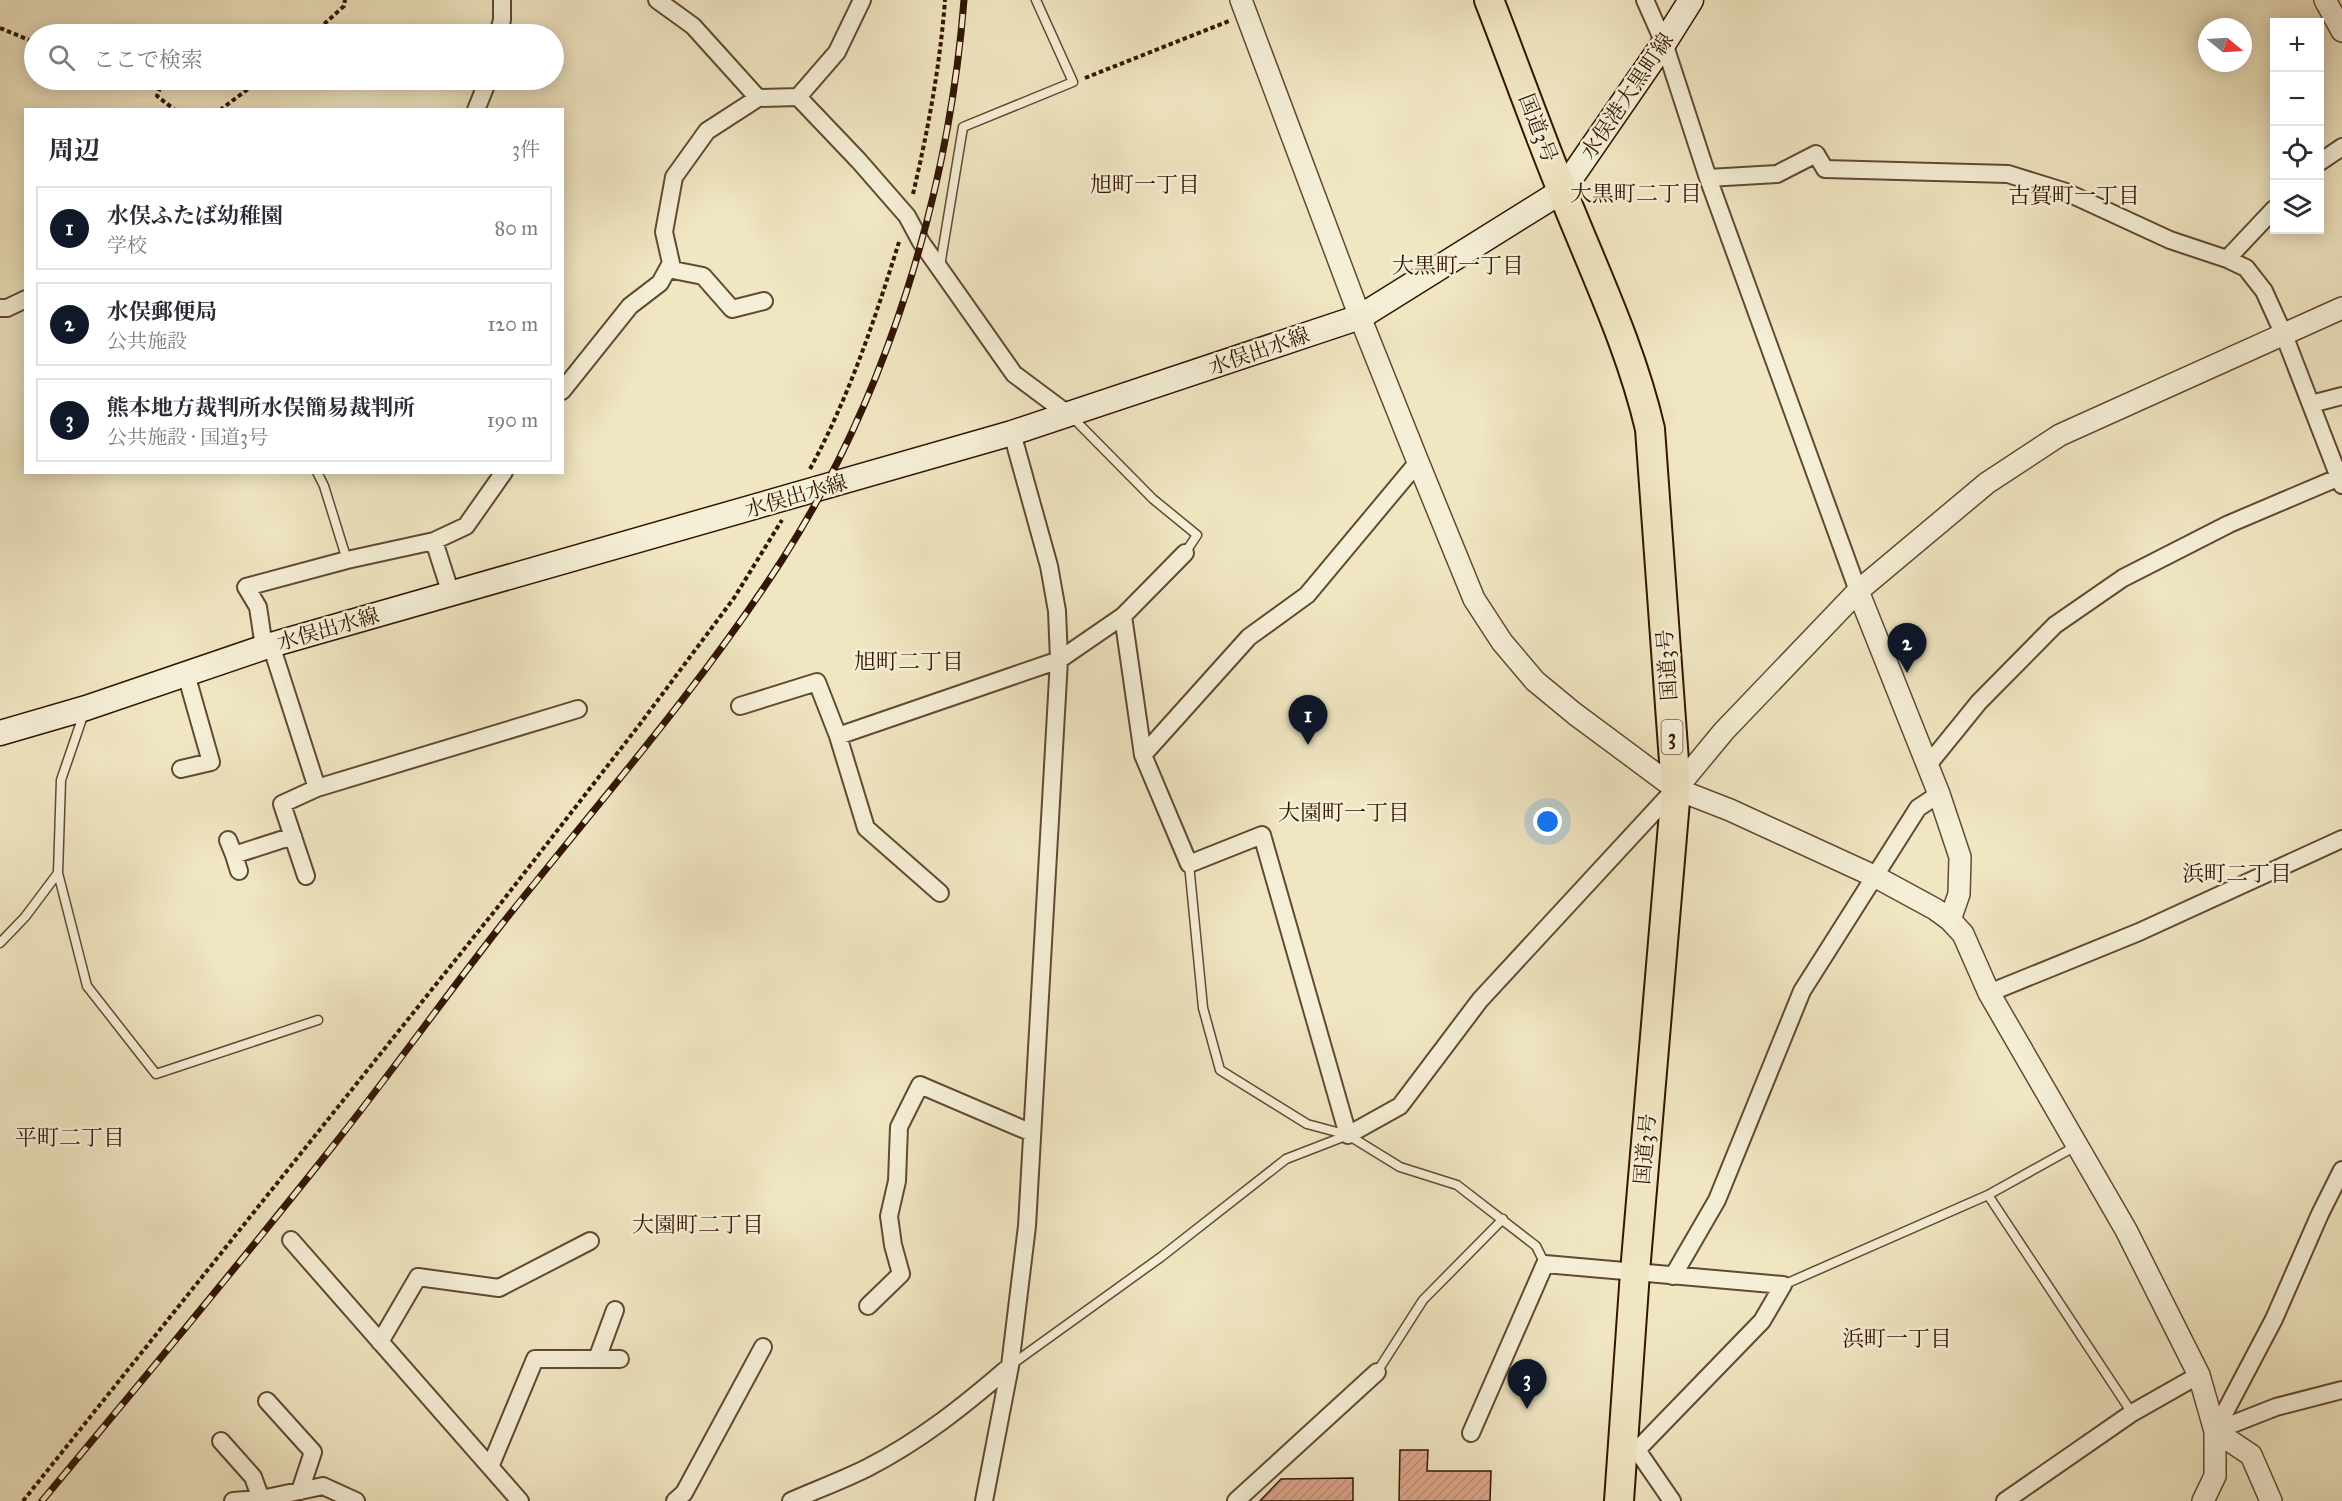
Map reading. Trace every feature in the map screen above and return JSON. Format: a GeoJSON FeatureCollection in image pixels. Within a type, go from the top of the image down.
{"type":"FeatureCollection","features":[{"type":"Feature","properties":{"kind":"highway","name":"国道3号"},"geometry":{"type":"LineString","coordinates":[[1489,0],[1562,191],[1625,344],[1640,386],[1650,429],[1676,789],[1635,1272],[1630,1452],[1619,1501]]}},
{"type":"Feature","properties":{"kind":"main road","name":"水俣港大黒町線"},"geometry":{"type":"LineString","coordinates":[[1562,191],[1664,44],[1691,0]]}},
{"type":"Feature","properties":{"kind":"main road","name":"水俣出水線"},"geometry":{"type":"LineString","coordinates":[[0,733],[86,708],[267,646],[1012,433],[1360,317],[1562,191]]}},
{"type":"Feature","properties":{"kind":"street"},"geometry":{"type":"LineString","coordinates":[[501,24],[502,0]]}},
{"type":"Feature","properties":{"kind":"street"},"geometry":{"type":"LineString","coordinates":[[657,0],[693,26],[758,98]]}},
{"type":"Feature","properties":{"kind":"street"},"geometry":{"type":"LineString","coordinates":[[798,97],[837,52],[862,0]]}},
{"type":"Feature","properties":{"kind":"street"},"geometry":{"type":"LineString","coordinates":[[1645,0],[1664,44],[1708,178],[1858,591],[1939,794],[1960,857],[1959,894],[1950,920]]}},
{"type":"Feature","properties":{"kind":"street"},"geometry":{"type":"LineString","coordinates":[[2325,0],[2342,31]]}},
{"type":"Feature","properties":{"kind":"street"},"geometry":{"type":"LineString","coordinates":[[1244,7],[1360,317],[1474,599],[1502,642],[1535,681],[1676,789],[1730,810],[1876,877],[1950,920],[1963,934],[1989,993],[2126,1230],[2199,1375],[2215,1431],[2215,1476],[2203,1501]]}},
{"type":"Feature","properties":{"kind":"street"},"geometry":{"type":"LineString","coordinates":[[477,108],[484,90]]}},
{"type":"Feature","properties":{"kind":"street"},"geometry":{"type":"LineString","coordinates":[[564,388],[630,306],[660,283],[668,269],[671,262],[664,232],[674,177],[706,131],[758,98],[798,97],[859,160],[907,216],[921,242],[1014,374],[1069,414]]}},
{"type":"Feature","properties":{"kind":"street"},"geometry":{"type":"LineString","coordinates":[[2324,159],[2342,147]]}},
{"type":"Feature","properties":{"kind":"street"},"geometry":{"type":"LineString","coordinates":[[1708,178],[1777,174],[1816,154],[1825,169],[2007,174],[2066,192],[2170,240],[2227,259],[2246,268],[2264,291],[2284,335],[2341,479],[2229,524],[2123,578],[2055,625],[1979,702],[1927,766]]}},
{"type":"Feature","properties":{"kind":"street"},"geometry":{"type":"LineString","coordinates":[[2227,259],[2270,213]]}},
{"type":"Feature","properties":{"kind":"street"},"geometry":{"type":"LineString","coordinates":[[668,269],[703,276],[732,309],[764,301]]}},
{"type":"Feature","properties":{"kind":"street"},"geometry":{"type":"LineString","coordinates":[[0,308],[7,308],[24,299]]}},
{"type":"Feature","properties":{"kind":"street"},"geometry":{"type":"LineString","coordinates":[[1123,616],[1143,755],[1189,864],[1262,835],[1348,1135],[1400,1106],[1480,1000],[1676,789],[1724,731],[1858,591],[1987,483],[2060,435],[2342,308]]}},
{"type":"Feature","properties":{"kind":"street"},"geometry":{"type":"LineString","coordinates":[[2311,404],[2342,396]]}},
{"type":"Feature","properties":{"kind":"street"},"geometry":{"type":"LineString","coordinates":[[984,1501],[1010,1366],[1027,1226],[1059,660],[1057,611],[1049,566],[1012,433]]}},
{"type":"Feature","properties":{"kind":"street"},"geometry":{"type":"LineString","coordinates":[[1143,755],[1249,636],[1307,595],[1418,462]]}},
{"type":"Feature","properties":{"kind":"street"},"geometry":{"type":"LineString","coordinates":[[316,788],[267,646],[258,607],[246,587],[347,560],[434,541],[466,526],[503,474]]}},
{"type":"Feature","properties":{"kind":"street"},"geometry":{"type":"LineString","coordinates":[[434,541],[451,594]]}},
{"type":"Feature","properties":{"kind":"street"},"geometry":{"type":"LineString","coordinates":[[838,736],[1059,660],[1123,616],[1185,554]]}},
{"type":"Feature","properties":{"kind":"street"},"geometry":{"type":"LineString","coordinates":[[181,769],[211,762],[186,674]]}},
{"type":"Feature","properties":{"kind":"street"},"geometry":{"type":"LineString","coordinates":[[740,706],[817,682],[838,736],[866,828],[940,893]]}},
{"type":"Feature","properties":{"kind":"street"},"geometry":{"type":"LineString","coordinates":[[306,876],[282,804],[316,788],[578,710]]}},
{"type":"Feature","properties":{"kind":"street"},"geometry":{"type":"LineString","coordinates":[[1672,1276],[1716,1200],[1802,991],[1918,808],[1939,794]]}},
{"type":"Feature","properties":{"kind":"street"},"geometry":{"type":"LineString","coordinates":[[234,855],[293,836]]}},
{"type":"Feature","properties":{"kind":"street"},"geometry":{"type":"LineString","coordinates":[[1989,993],[2139,932],[2342,838]]}},
{"type":"Feature","properties":{"kind":"street"},"geometry":{"type":"LineString","coordinates":[[868,1306],[901,1274],[893,1245],[889,1216],[897,1181],[900,1127],[920,1085],[1032,1133]]}},
{"type":"Feature","properties":{"kind":"street"},"geometry":{"type":"LineString","coordinates":[[2215,1431],[2274,1319],[2342,1170]]}},
{"type":"Feature","properties":{"kind":"street"},"geometry":{"type":"LineString","coordinates":[[291,1240],[520,1501]]}},
{"type":"Feature","properties":{"kind":"street"},"geometry":{"type":"LineString","coordinates":[[380,1341],[418,1277],[499,1288],[591,1241]]}},
{"type":"Feature","properties":{"kind":"street"},"geometry":{"type":"LineString","coordinates":[[1471,1433],[1545,1264],[1783,1285],[1762,1321],[1630,1452],[1672,1501]]}},
{"type":"Feature","properties":{"kind":"street"},"geometry":{"type":"LineString","coordinates":[[597,1359],[615,1310]]}},
{"type":"Feature","properties":{"kind":"street"},"geometry":{"type":"LineString","coordinates":[[675,1501],[684,1493],[763,1347]]}},
{"type":"Feature","properties":{"kind":"street"},"geometry":{"type":"LineString","coordinates":[[490,1467],[535,1359],[620,1359]]}},
{"type":"Feature","properties":{"kind":"street"},"geometry":{"type":"LineString","coordinates":[[791,1501],[867,1468],[916,1439],[954,1414],[1010,1366]]}},
{"type":"Feature","properties":{"kind":"street"},"geometry":{"type":"LineString","coordinates":[[1236,1501],[1377,1372]]}},
{"type":"Feature","properties":{"kind":"street"},"geometry":{"type":"LineString","coordinates":[[2005,1501],[2132,1413],[2199,1375]]}},
{"type":"Feature","properties":{"kind":"street"},"geometry":{"type":"LineString","coordinates":[[2215,1431],[2276,1407],[2342,1390]]}},
{"type":"Feature","properties":{"kind":"street"},"geometry":{"type":"LineString","coordinates":[[267,1401],[313,1452],[300,1491]]}},
{"type":"Feature","properties":{"kind":"street"},"geometry":{"type":"LineString","coordinates":[[2215,1431],[2251,1455],[2271,1501]]}},
{"type":"Feature","properties":{"kind":"street"},"geometry":{"type":"LineString","coordinates":[[221,1441],[254,1477],[261,1499]]}},
{"type":"Feature","properties":{"kind":"street"},"geometry":{"type":"LineString","coordinates":[[233,1501],[261,1499],[323,1486],[356,1501]]}},
{"type":"Feature","properties":{"kind":"lane"},"geometry":{"type":"LineString","coordinates":[[939,268],[963,127],[1073,82],[1036,0]]}},
{"type":"Feature","properties":{"kind":"lane"},"geometry":{"type":"LineString","coordinates":[[1069,414],[1154,499],[1197,535],[1185,554]]}},
{"type":"Feature","properties":{"kind":"lane"},"geometry":{"type":"LineString","coordinates":[[318,474],[324,486],[347,560]]}},
{"type":"Feature","properties":{"kind":"lane"},"geometry":{"type":"LineString","coordinates":[[86,708],[61,780],[58,873],[87,986],[156,1074],[318,1020]]}},
{"type":"Feature","properties":{"kind":"lane"},"geometry":{"type":"LineString","coordinates":[[1189,864],[1203,1008],[1220,1070],[1307,1124],[1348,1135],[1400,1167],[1457,1185],[1536,1246],[1545,1264]]}},
{"type":"Feature","properties":{"kind":"lane"},"geometry":{"type":"LineString","coordinates":[[0,943],[25,917],[58,873]]}},
{"type":"Feature","properties":{"kind":"lane"},"geometry":{"type":"LineString","coordinates":[[1010,1366],[1161,1257],[1286,1159],[1348,1135]]}},
{"type":"Feature","properties":{"kind":"lane"},"geometry":{"type":"LineString","coordinates":[[1783,1285],[1988,1195],[2076,1145]]}},
{"type":"Feature","properties":{"kind":"lane"},"geometry":{"type":"LineString","coordinates":[[1988,1195],[2132,1413]]}},
{"type":"Feature","properties":{"kind":"lane"},"geometry":{"type":"LineString","coordinates":[[1377,1372],[1423,1300],[1503,1219]]}},
{"type":"Feature","properties":{"kind":"path"},"geometry":{"type":"LineString","coordinates":[[324,24],[344,6],[345,0]]}},
{"type":"Feature","properties":{"kind":"path"},"geometry":{"type":"LineString","coordinates":[[23,1501],[494,912],[640,724],[734,598],[772,539],[821,448],[847,391],[874,321],[907,216],[928,128],[941,47],[945,0]]}},
{"type":"Feature","properties":{"kind":"path"},"geometry":{"type":"LineString","coordinates":[[1073,82],[1244,7]]}},
{"type":"Feature","properties":{"kind":"path"},"geometry":{"type":"LineString","coordinates":[[0,28],[24,38]]}},
{"type":"Feature","properties":{"kind":"path"},"geometry":{"type":"LineString","coordinates":[[159,90],[157,96],[172,108]]}},
{"type":"Feature","properties":{"kind":"path"},"geometry":{"type":"LineString","coordinates":[[223,108],[247,90]]}},
{"type":"Feature","properties":{"kind":"building"},"geometry":{"type":"Polygon","coordinates":[[[1400,1450],[1428,1450],[1427,1471],[1491,1471],[1490,1501],[1399,1501],[1400,1450]]]}},
{"type":"Feature","properties":{"kind":"building"},"geometry":{"type":"Polygon","coordinates":[[[1353,1478],[1353,1501],[1260,1501],[1281,1479],[1353,1478]]]}},
{"type":"Feature","properties":{"kind":"railway"},"geometry":{"type":"LineString","coordinates":[[42,1501],[333,1146],[502,924],[682,700],[750,608],[782,560],[819,497],[853,430],[882,362],[907,291],[928,219],[944,146],[956,73],[964,0]]}},
{"type":"Feature","properties":{"kind":"place","name":"水俣郵便局"},"geometry":{"type":"Point","coordinates":[1907,673]}},
{"type":"Feature","properties":{"kind":"place","name":"水俣ふたば幼稚園"},"geometry":{"type":"Point","coordinates":[1308,745]}},
{"type":"Feature","properties":{"kind":"place","name":"熊本地方裁判所水俣簡易裁判所"},"geometry":{"type":"Point","coordinates":[1527,1409]}},
{"type":"Feature","properties":{"kind":"district","name":"旭町一丁目"},"geometry":{"type":"Point","coordinates":[1145,184]}},
{"type":"Feature","properties":{"kind":"district","name":"大黒町二丁目"},"geometry":{"type":"Point","coordinates":[1636,193]}},
{"type":"Feature","properties":{"kind":"district","name":"古賀町一丁目"},"geometry":{"type":"Point","coordinates":[2074,195]}},
{"type":"Feature","properties":{"kind":"district","name":"大黒町一丁目"},"geometry":{"type":"Point","coordinates":[1458,265]}},
{"type":"Feature","properties":{"kind":"district","name":"旭町二丁目"},"geometry":{"type":"Point","coordinates":[909,661]}},
{"type":"Feature","properties":{"kind":"district","name":"大園町一丁目"},"geometry":{"type":"Point","coordinates":[1344,812]}},
{"type":"Feature","properties":{"kind":"district","name":"浜町二丁目"},"geometry":{"type":"Point","coordinates":[2237,873]}},
{"type":"Feature","properties":{"kind":"district","name":"平町二丁目"},"geometry":{"type":"Point","coordinates":[70,1137]}},
{"type":"Feature","properties":{"kind":"district","name":"大園町二丁目"},"geometry":{"type":"Point","coordinates":[698,1224]}},
{"type":"Feature","properties":{"kind":"district","name":"浜町一丁目"},"geometry":{"type":"Point","coordinates":[1897,1338]}}]}
